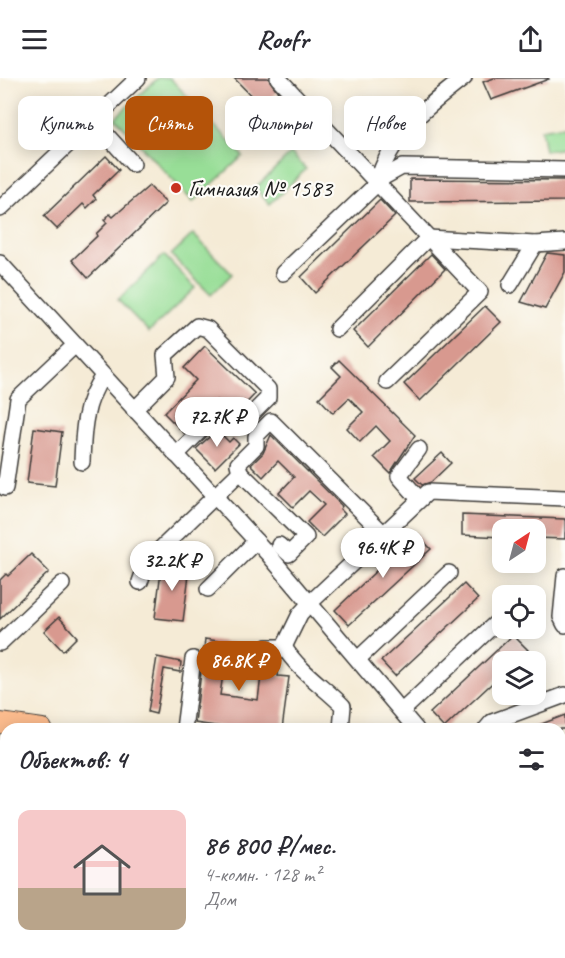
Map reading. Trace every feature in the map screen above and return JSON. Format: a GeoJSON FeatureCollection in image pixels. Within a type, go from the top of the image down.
{"type":"FeatureCollection","features":[{"type":"Feature","properties":{"kind":"street"},"geometry":{"type":"LineString","coordinates":[[113,101],[138,78]]}},
{"type":"Feature","properties":{"kind":"street"},"geometry":{"type":"LineString","coordinates":[[278,78],[480,292],[387,382]]}},
{"type":"Feature","properties":{"kind":"street"},"geometry":{"type":"LineString","coordinates":[[377,183],[383,162],[416,115],[464,78]]}},
{"type":"Feature","properties":{"kind":"street"},"geometry":{"type":"LineString","coordinates":[[113,142],[133,164]]}},
{"type":"Feature","properties":{"kind":"street"},"geometry":{"type":"LineString","coordinates":[[0,209],[62,150]]}},
{"type":"Feature","properties":{"kind":"street"},"geometry":{"type":"LineString","coordinates":[[283,273],[377,183],[402,167],[565,170]]}},
{"type":"Feature","properties":{"kind":"street"},"geometry":{"type":"LineString","coordinates":[[337,329],[429,238],[535,244],[565,242]]}},
{"type":"Feature","properties":{"kind":"street"},"geometry":{"type":"LineString","coordinates":[[510,285],[535,244]]}},
{"type":"Feature","properties":{"kind":"street"},"geometry":{"type":"LineString","coordinates":[[0,263],[311,602],[411,723]]}},
{"type":"Feature","properties":{"kind":"street"},"geometry":{"type":"LineString","coordinates":[[134,410],[167,377],[165,355],[197,326],[208,329],[268,389],[268,398],[241,425],[213,418],[176,455]]}},
{"type":"Feature","properties":{"kind":"street"},"geometry":{"type":"LineString","coordinates":[[5,488],[18,399],[75,345]]}},
{"type":"Feature","properties":{"kind":"street"},"geometry":{"type":"LineString","coordinates":[[82,462],[83,423],[95,388],[104,376]]}},
{"type":"Feature","properties":{"kind":"street"},"geometry":{"type":"LineString","coordinates":[[279,545],[289,554],[306,537],[240,472],[238,464],[256,446],[256,436],[271,421],[383,533]]}},
{"type":"Feature","properties":{"kind":"street"},"geometry":{"type":"LineString","coordinates":[[419,449],[399,476],[419,499]]}},
{"type":"Feature","properties":{"kind":"street"},"geometry":{"type":"LineString","coordinates":[[140,582],[147,562],[240,472]]}},
{"type":"Feature","properties":{"kind":"street"},"geometry":{"type":"LineString","coordinates":[[284,647],[300,614],[311,602],[428,492],[565,498]]}},
{"type":"Feature","properties":{"kind":"street"},"geometry":{"type":"LineString","coordinates":[[208,589],[256,541]]}},
{"type":"Feature","properties":{"kind":"street"},"geometry":{"type":"LineString","coordinates":[[357,659],[449,573]]}},
{"type":"Feature","properties":{"kind":"street"},"geometry":{"type":"LineString","coordinates":[[565,576],[561,617],[565,625]]}},
{"type":"Feature","properties":{"kind":"street"},"geometry":{"type":"LineString","coordinates":[[0,643],[62,584]]}},
{"type":"Feature","properties":{"kind":"street"},"geometry":{"type":"LineString","coordinates":[[402,711],[492,627]]}},
{"type":"Feature","properties":{"kind":"street"},"geometry":{"type":"LineString","coordinates":[[257,668],[267,647],[284,647]]}},
{"type":"Feature","properties":{"kind":"street"},"geometry":{"type":"LineString","coordinates":[[284,647],[296,666],[313,677],[343,706],[342,723]]}},
{"type":"Feature","properties":{"kind":"street"},"geometry":{"type":"LineString","coordinates":[[185,723],[193,659]]}},
{"type":"Feature","properties":{"kind":"street"},"geometry":{"type":"LineString","coordinates":[[491,723],[565,695]]}},
{"type":"Feature","properties":{"kind":"green space"},"geometry":{"type":"Polygon","coordinates":[[[158,78],[170,78],[187,96],[139,96],[158,78]]]}},
{"type":"Feature","properties":{"kind":"green space"},"geometry":{"type":"Polygon","coordinates":[[[125,109],[125,129],[115,118],[125,109]]]}},
{"type":"Feature","properties":{"kind":"green space"},"geometry":{"type":"Polygon","coordinates":[[[213,124],[225,137],[225,150],[237,150],[243,156],[193,202],[145,150],[213,150],[213,124]]]}},
{"type":"Feature","properties":{"kind":"green space"},"geometry":{"type":"Polygon","coordinates":[[[565,125],[565,148],[545,151],[541,129],[565,125]]]}},
{"type":"Feature","properties":{"kind":"green space"},"geometry":{"type":"Polygon","coordinates":[[[291,153],[306,169],[270,204],[255,188],[291,153]]]}},
{"type":"Feature","properties":{"kind":"green space"},"geometry":{"type":"Polygon","coordinates":[[[193,234],[232,274],[211,295],[171,255],[193,234]]]}},
{"type":"Feature","properties":{"kind":"green space"},"geometry":{"type":"Polygon","coordinates":[[[164,255],[195,288],[149,332],[118,300],[164,255]]]}},
{"type":"Feature","properties":{"kind":"building"},"geometry":{"type":"Polygon","coordinates":[[[234,78],[268,78],[278,92],[274,96],[251,96],[234,78]]]}},
{"type":"Feature","properties":{"kind":"building"},"geometry":{"type":"Polygon","coordinates":[[[494,78],[549,79],[491,100],[483,82],[494,78]]]}},
{"type":"Feature","properties":{"kind":"building"},"geometry":{"type":"Polygon","coordinates":[[[106,156],[119,170],[93,195],[96,199],[87,208],[83,204],[57,229],[44,216],[106,156]]]}},
{"type":"Feature","properties":{"kind":"building"},"geometry":{"type":"Polygon","coordinates":[[[410,179],[565,180],[565,201],[410,202],[410,179]]]}},
{"type":"Feature","properties":{"kind":"building"},"geometry":{"type":"Polygon","coordinates":[[[149,186],[166,203],[88,278],[72,260],[97,236],[96,234],[107,223],[104,220],[110,214],[113,217],[149,186]]]}},
{"type":"Feature","properties":{"kind":"building"},"geometry":{"type":"Polygon","coordinates":[[[380,200],[395,216],[315,293],[301,277],[380,200]]]}},
{"type":"Feature","properties":{"kind":"building"},"geometry":{"type":"Polygon","coordinates":[[[547,253],[565,255],[565,272],[545,309],[521,302],[547,253]]]}},
{"type":"Feature","properties":{"kind":"building"},"geometry":{"type":"Polygon","coordinates":[[[431,254],[445,269],[368,347],[353,331],[431,254]]]}},
{"type":"Feature","properties":{"kind":"building"},"geometry":{"type":"Polygon","coordinates":[[[485,306],[501,322],[420,401],[404,384],[485,306]]]}},
{"type":"Feature","properties":{"kind":"building"},"geometry":{"type":"Polygon","coordinates":[[[205,346],[255,394],[236,414],[229,412],[217,400],[184,433],[164,413],[196,380],[184,368],[205,346]]]}},
{"type":"Feature","properties":{"kind":"building"},"geometry":{"type":"Polygon","coordinates":[[[339,360],[415,435],[390,473],[374,457],[390,441],[376,426],[360,442],[347,428],[363,412],[349,398],[333,413],[319,398],[341,376],[332,367],[339,360]]]}},
{"type":"Feature","properties":{"kind":"building"},"geometry":{"type":"Polygon","coordinates":[[[34,428],[62,432],[55,486],[27,483],[34,428]]]}},
{"type":"Feature","properties":{"kind":"building"},"geometry":{"type":"Polygon","coordinates":[[[217,430],[229,442],[233,438],[239,444],[215,468],[196,449],[217,430]]]}},
{"type":"Feature","properties":{"kind":"building"},"geometry":{"type":"Polygon","coordinates":[[[271,435],[342,506],[340,509],[345,514],[322,537],[307,522],[324,505],[309,491],[293,507],[279,493],[294,477],[278,461],[263,477],[251,465],[263,453],[271,435]]]}},
{"type":"Feature","properties":{"kind":"building"},"geometry":{"type":"Polygon","coordinates":[[[442,453],[451,463],[431,482],[422,485],[415,478],[442,453]]]}},
{"type":"Feature","properties":{"kind":"building"},"geometry":{"type":"Polygon","coordinates":[[[462,515],[565,519],[565,539],[546,538],[546,519],[492,519],[492,536],[462,535],[462,515]]]}},
{"type":"Feature","properties":{"kind":"building"},"geometry":{"type":"Polygon","coordinates":[[[416,533],[431,549],[349,625],[335,610],[416,533]]]}},
{"type":"Feature","properties":{"kind":"building"},"geometry":{"type":"Polygon","coordinates":[[[31,554],[49,572],[0,619],[0,580],[6,574],[8,576],[31,554]]]}},
{"type":"Feature","properties":{"kind":"building"},"geometry":{"type":"Polygon","coordinates":[[[162,563],[190,567],[183,621],[155,618],[162,563]]]}},
{"type":"Feature","properties":{"kind":"building"},"geometry":{"type":"Polygon","coordinates":[[[464,584],[478,599],[395,676],[381,661],[464,584]]]}},
{"type":"Feature","properties":{"kind":"building"},"geometry":{"type":"Polygon","coordinates":[[[59,617],[77,637],[63,651],[44,631],[59,617]]]}},
{"type":"Feature","properties":{"kind":"building"},"geometry":{"type":"Polygon","coordinates":[[[205,639],[256,647],[248,663],[225,660],[220,695],[258,700],[261,676],[273,657],[279,657],[278,676],[289,677],[283,723],[195,723],[205,639]]]}},
{"type":"Feature","properties":{"kind":"building"},"geometry":{"type":"Polygon","coordinates":[[[509,639],[517,639],[528,650],[496,651],[509,639]]]}},
{"type":"Feature","properties":{"kind":"building"},"geometry":{"type":"Polygon","coordinates":[[[492,655],[492,683],[449,723],[439,723],[430,713],[492,655]]]}},
{"type":"Feature","properties":{"kind":"building"},"geometry":{"type":"Polygon","coordinates":[[[157,657],[181,662],[180,672],[164,669],[156,714],[148,712],[157,657]]]}},
{"type":"Feature","properties":{"kind":"building"},"geometry":{"type":"Polygon","coordinates":[[[565,715],[565,723],[544,723],[565,715]]]}},
{"type":"Feature","properties":{"kind":"place","name":"Гимназия № 1583"},"geometry":{"type":"Point","coordinates":[176,188]}}]}
